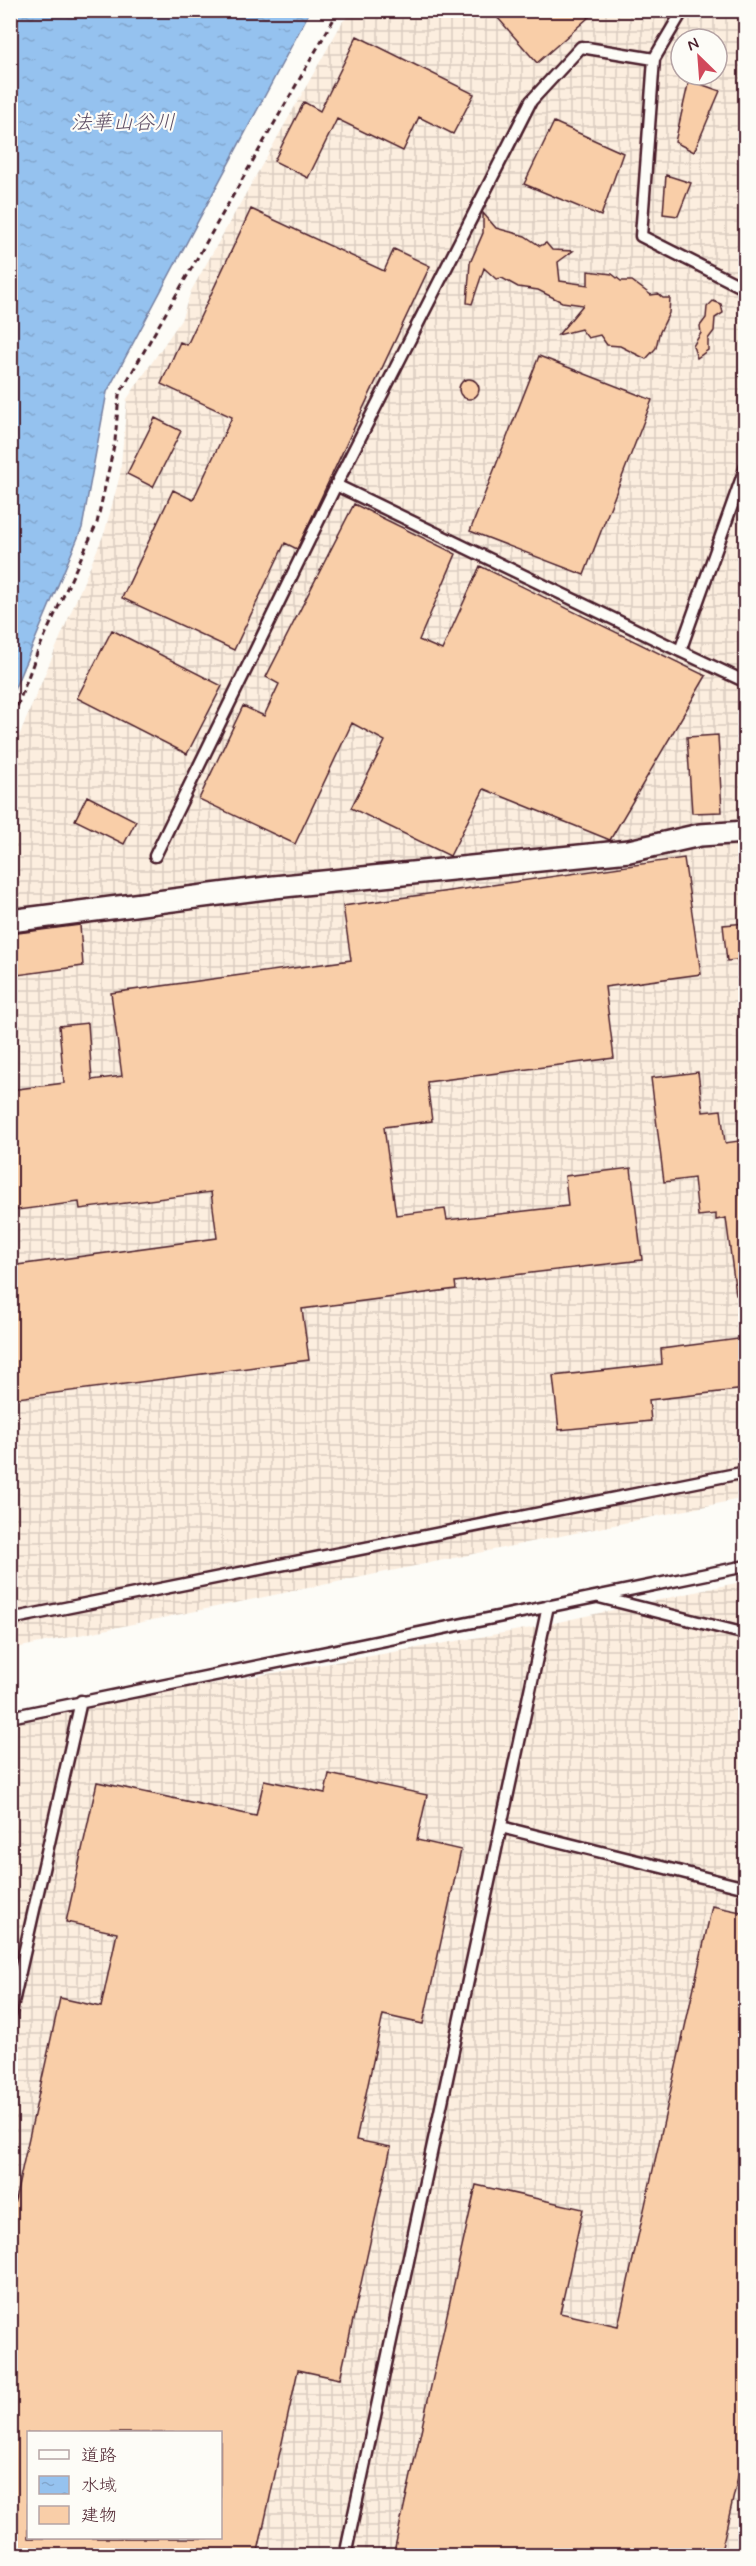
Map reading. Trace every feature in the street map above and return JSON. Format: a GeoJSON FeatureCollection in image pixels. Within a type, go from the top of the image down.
{"type":"FeatureCollection","features":[{"type":"Feature","properties":{"kind":"street"},"geometry":{"type":"LineString","coordinates":[[10,921],[274,887],[629,851],[700,835],[746,832]]}},
{"type":"Feature","properties":{"kind":"lane"},"geometry":{"type":"LineString","coordinates":[[683,10],[654,59],[641,236],[746,289]]}},
{"type":"Feature","properties":{"kind":"lane"},"geometry":{"type":"LineString","coordinates":[[155,856],[336,485],[531,101],[581,47],[654,59]]}},
{"type":"Feature","properties":{"kind":"lane"},"geometry":{"type":"LineString","coordinates":[[680,651],[746,466]]}},
{"type":"Feature","properties":{"kind":"lane"},"geometry":{"type":"LineString","coordinates":[[336,485],[746,682]]}},
{"type":"Feature","properties":{"kind":"lane"},"geometry":{"type":"LineString","coordinates":[[10,1619],[746,1472]]}},
{"type":"Feature","properties":{"kind":"lane"},"geometry":{"type":"LineString","coordinates":[[10,1717],[746,1566]]}},
{"type":"Feature","properties":{"kind":"lane"},"geometry":{"type":"LineString","coordinates":[[596,1597],[746,1634]]}},
{"type":"Feature","properties":{"kind":"lane"},"geometry":{"type":"LineString","coordinates":[[345,2556],[548,1606]]}},
{"type":"Feature","properties":{"kind":"lane"},"geometry":{"type":"LineString","coordinates":[[10,2016],[81,1701]]}},
{"type":"Feature","properties":{"kind":"lane"},"geometry":{"type":"LineString","coordinates":[[501,1827],[746,1888]]}},
{"type":"Feature","properties":{"kind":"path"},"geometry":{"type":"LineString","coordinates":[[10,726],[37,653],[97,523],[115,441],[119,395],[170,311],[339,10]]}},
{"type":"Feature","properties":{"kind":"shaded area"},"geometry":{"type":"Polygon","coordinates":[[[357,10],[745,11],[745,825],[641,845],[11,915],[11,755],[105,531],[120,475],[127,399],[181,320],[191,291],[343,21],[357,10]]]}},
{"type":"Feature","properties":{"kind":"shaded area"},"geometry":{"type":"Polygon","coordinates":[[[745,844],[745,1498],[11,1649],[10,932],[273,896],[639,861],[693,848],[745,844]]]}},
{"type":"Feature","properties":{"kind":"shaded area"},"geometry":{"type":"Polygon","coordinates":[[[745,1581],[745,2555],[11,2555],[10,1719],[531,1628],[745,1581]]]}},
{"type":"Feature","properties":{"kind":"water","name":"法華山谷川"},"geometry":{"type":"Polygon","coordinates":[[[11,10],[310,11],[107,392],[82,528],[11,697],[11,10]]]}},
{"type":"Feature","properties":{"kind":"building"},"geometry":{"type":"Polygon","coordinates":[[[491,10],[597,10],[537,63],[491,10]]]}},
{"type":"Feature","properties":{"kind":"building"},"geometry":{"type":"Polygon","coordinates":[[[357,36],[474,94],[453,134],[419,117],[403,151],[337,119],[308,178],[274,161],[304,102],[320,111],[357,36]]]}},
{"type":"Feature","properties":{"kind":"building"},"geometry":{"type":"Polygon","coordinates":[[[687,87],[709,87],[720,91],[694,152],[675,142],[687,87]]]}},
{"type":"Feature","properties":{"kind":"building"},"geometry":{"type":"Polygon","coordinates":[[[554,122],[623,153],[601,216],[524,184],[554,122]]]}},
{"type":"Feature","properties":{"kind":"building"},"geometry":{"type":"Polygon","coordinates":[[[666,175],[691,183],[678,216],[663,214],[666,175]]]}},
{"type":"Feature","properties":{"kind":"building"},"geometry":{"type":"Polygon","coordinates":[[[251,209],[384,271],[394,249],[430,266],[297,549],[285,543],[234,650],[122,598],[173,490],[193,500],[232,417],[161,384],[180,342],[187,345],[251,209]]]}},
{"type":"Feature","properties":{"kind":"building"},"geometry":{"type":"Polygon","coordinates":[[[483,213],[496,228],[525,236],[540,246],[546,243],[552,250],[573,251],[558,262],[560,281],[588,285],[588,271],[612,274],[621,281],[632,281],[651,295],[658,294],[663,298],[670,298],[669,313],[659,334],[656,348],[646,359],[620,346],[607,345],[600,335],[588,338],[581,329],[558,335],[583,305],[562,302],[538,290],[518,287],[502,278],[496,279],[484,268],[472,304],[467,303],[470,263],[483,233],[483,213]]]}},
{"type":"Feature","properties":{"kind":"building"},"geometry":{"type":"Polygon","coordinates":[[[713,301],[721,304],[723,313],[715,318],[714,331],[708,339],[708,350],[697,358],[693,346],[701,333],[700,326],[706,318],[707,307],[713,301]]]}},
{"type":"Feature","properties":{"kind":"building"},"geometry":{"type":"Polygon","coordinates":[[[539,356],[652,400],[584,575],[470,531],[539,356]]]}},
{"type":"Feature","properties":{"kind":"building"},"geometry":{"type":"Polygon","coordinates":[[[465,379],[473,379],[479,385],[479,393],[473,399],[465,399],[459,393],[459,385],[465,379]]]}},
{"type":"Feature","properties":{"kind":"building"},"geometry":{"type":"Polygon","coordinates":[[[155,418],[181,431],[153,487],[127,474],[155,418]]]}},
{"type":"Feature","properties":{"kind":"building"},"geometry":{"type":"Polygon","coordinates":[[[354,504],[456,554],[419,640],[442,650],[480,566],[706,676],[610,840],[484,789],[450,856],[351,808],[385,741],[352,723],[295,844],[199,799],[243,706],[264,716],[279,684],[266,677],[354,504]]]}},
{"type":"Feature","properties":{"kind":"building"},"geometry":{"type":"Polygon","coordinates":[[[112,630],[222,686],[187,754],[77,698],[112,630]]]}},
{"type":"Feature","properties":{"kind":"building"},"geometry":{"type":"Polygon","coordinates":[[[718,735],[722,812],[692,813],[687,737],[718,735]]]}},
{"type":"Feature","properties":{"kind":"building"},"geometry":{"type":"Polygon","coordinates":[[[87,796],[136,821],[124,844],[75,820],[87,796]]]}},
{"type":"Feature","properties":{"kind":"building"},"geometry":{"type":"Polygon","coordinates":[[[684,858],[701,974],[605,987],[614,1058],[427,1082],[432,1121],[384,1127],[396,1215],[445,1209],[447,1220],[568,1206],[565,1176],[631,1168],[642,1260],[455,1282],[456,1289],[302,1309],[309,1360],[10,1399],[10,1266],[217,1238],[211,1192],[80,1209],[79,1202],[10,1211],[10,1090],[64,1083],[59,1026],[88,1023],[92,1080],[122,1076],[111,993],[351,960],[343,906],[684,858]]]}},
{"type":"Feature","properties":{"kind":"building"},"geometry":{"type":"Polygon","coordinates":[[[746,923],[746,959],[727,961],[723,925],[746,923]]]}},
{"type":"Feature","properties":{"kind":"building"},"geometry":{"type":"Polygon","coordinates":[[[80,925],[83,966],[10,976],[10,934],[80,925]]]}},
{"type":"Feature","properties":{"kind":"building"},"geometry":{"type":"Polygon","coordinates":[[[698,1072],[703,1112],[721,1110],[725,1143],[746,1140],[746,1179],[739,1180],[746,1232],[746,1295],[736,1295],[726,1218],[716,1220],[716,1214],[698,1216],[694,1178],[664,1182],[651,1078],[698,1072]]]}},
{"type":"Feature","properties":{"kind":"building"},"geometry":{"type":"Polygon","coordinates":[[[746,1338],[746,1389],[649,1400],[651,1421],[559,1430],[553,1376],[662,1364],[661,1349],[746,1338]]]}},
{"type":"Feature","properties":{"kind":"building"},"geometry":{"type":"Polygon","coordinates":[[[329,1774],[427,1795],[417,1840],[461,1850],[423,2024],[383,2015],[356,2140],[391,2147],[340,2379],[298,2370],[257,2556],[10,2556],[10,2223],[60,1998],[101,2007],[117,1933],[66,1922],[97,1782],[256,1816],[264,1780],[325,1793],[329,1774]]]}},
{"type":"Feature","properties":{"kind":"building"},"geometry":{"type":"Polygon","coordinates":[[[712,1906],[746,1913],[746,2442],[720,2556],[393,2556],[476,2185],[583,2209],[560,2313],[618,2326],[712,1906]]]}}]}
